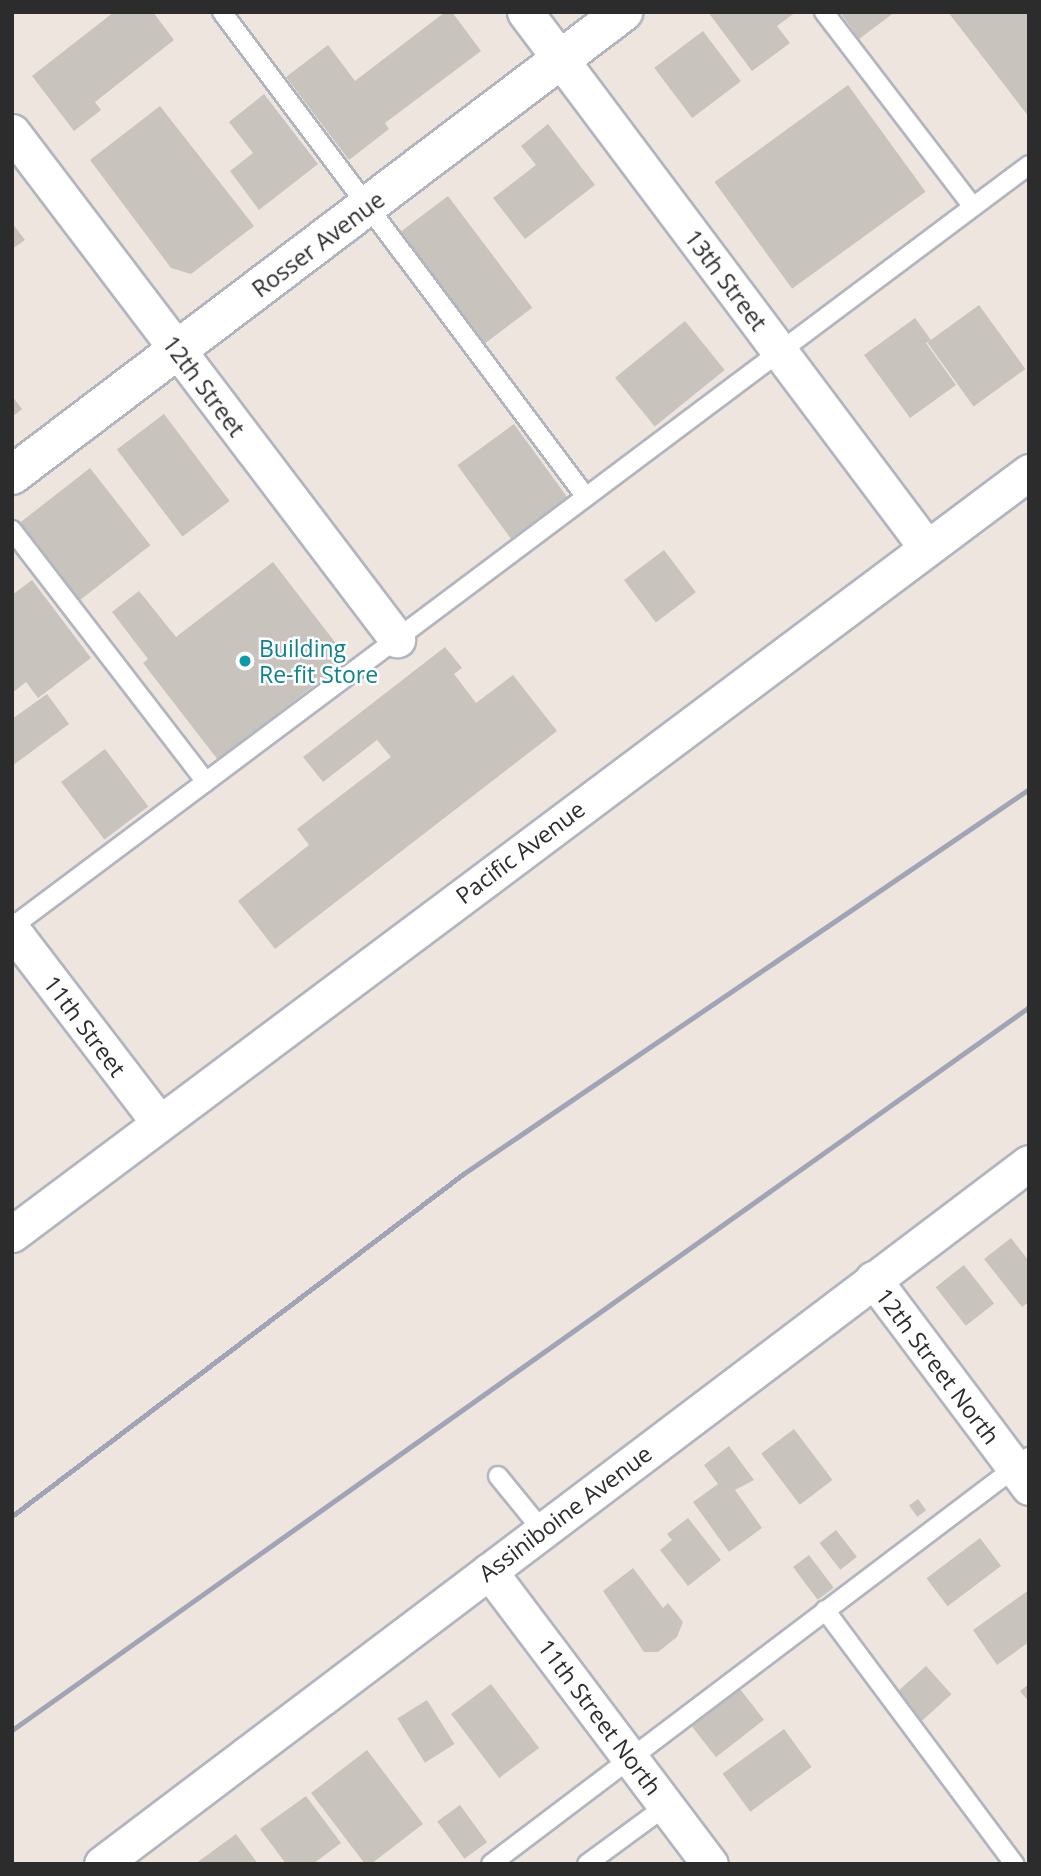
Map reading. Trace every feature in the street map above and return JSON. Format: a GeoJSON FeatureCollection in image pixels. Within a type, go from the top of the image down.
{"type":"FeatureCollection","features":[{"type":"Feature","properties":{"kind":"street","name":"13th Street"},"geometry":{"type":"LineString","coordinates":[[525,12],[927,548]]}},
{"type":"Feature","properties":{"kind":"street","name":"Rosser Avenue"},"geometry":{"type":"LineString","coordinates":[[12,475],[623,12]]}},
{"type":"Feature","properties":{"kind":"street","name":"12th Street"},"geometry":{"type":"LineString","coordinates":[[12,132],[397,639]]}},
{"type":"Feature","properties":{"kind":"street","name":"Pacific Avenue"},"geometry":{"type":"LineString","coordinates":[[12,1234],[1029,472]]}},
{"type":"Feature","properties":{"kind":"street","name":"11th Street"},"geometry":{"type":"LineString","coordinates":[[12,929],[159,1122]]}},
{"type":"Feature","properties":{"kind":"street","name":"Assiniboine Avenue"},"geometry":{"type":"LineString","coordinates":[[105,1863],[1029,1163]]}},
{"type":"Feature","properties":{"kind":"street","name":"12th Street North"},"geometry":{"type":"LineString","coordinates":[[873,1279],[1024,1470]]}},
{"type":"Feature","properties":{"kind":"street","name":"11th Street North"},"geometry":{"type":"LineString","coordinates":[[489,1571],[710,1864]]}},
{"type":"Feature","properties":{"kind":"lane"},"geometry":{"type":"LineString","coordinates":[[222,12],[586,497]]}},
{"type":"Feature","properties":{"kind":"lane"},"geometry":{"type":"LineString","coordinates":[[824,12],[972,207]]}},
{"type":"Feature","properties":{"kind":"lane"},"geometry":{"type":"LineString","coordinates":[[12,929],[1029,165]]}},
{"type":"Feature","properties":{"kind":"lane"},"geometry":{"type":"LineString","coordinates":[[12,530],[206,782]]}},
{"type":"Feature","properties":{"kind":"lane"},"geometry":{"type":"LineString","coordinates":[[491,1864],[825,1610],[1024,1470]]}},
{"type":"Feature","properties":{"kind":"lane"},"geometry":{"type":"LineString","coordinates":[[498,1476],[542,1530]]}},
{"type":"Feature","properties":{"kind":"lane"},"geometry":{"type":"LineString","coordinates":[[825,1610],[1014,1864]]}},
{"type":"Feature","properties":{"kind":"lane"},"geometry":{"type":"LineString","coordinates":[[587,1864],[666,1806]]}},
{"type":"Feature","properties":{"kind":"building"},"geometry":{"type":"Polygon","coordinates":[[[114,12],[153,12],[174,40],[95,102],[101,110],[74,131],[32,76],[114,12]]]}},
{"type":"Feature","properties":{"kind":"building"},"geometry":{"type":"Polygon","coordinates":[[[445,12],[452,12],[481,51],[385,123],[389,129],[349,160],[286,77],[328,45],[355,81],[445,12]]]}},
{"type":"Feature","properties":{"kind":"building"},"geometry":{"type":"Polygon","coordinates":[[[708,12],[796,12],[777,26],[790,43],[752,71],[708,12]]]}},
{"type":"Feature","properties":{"kind":"building"},"geometry":{"type":"Polygon","coordinates":[[[840,12],[895,12],[859,39],[840,12]]]}},
{"type":"Feature","properties":{"kind":"building"},"geometry":{"type":"Polygon","coordinates":[[[948,12],[1029,12],[1029,117],[948,12]]]}},
{"type":"Feature","properties":{"kind":"building"},"geometry":{"type":"Polygon","coordinates":[[[703,31],[741,81],[692,118],[654,68],[703,31]]]}},
{"type":"Feature","properties":{"kind":"building"},"geometry":{"type":"Polygon","coordinates":[[[848,85],[926,192],[792,289],[715,182],[848,85]]]}},
{"type":"Feature","properties":{"kind":"building"},"geometry":{"type":"Polygon","coordinates":[[[264,94],[318,164],[259,210],[230,171],[253,153],[229,122],[264,94]]]}},
{"type":"Feature","properties":{"kind":"building"},"geometry":{"type":"Polygon","coordinates":[[[160,106],[254,226],[191,274],[171,268],[90,160],[160,106]]]}},
{"type":"Feature","properties":{"kind":"building"},"geometry":{"type":"Polygon","coordinates":[[[548,124],[595,185],[525,239],[493,198],[536,165],[521,146],[548,124]]]}},
{"type":"Feature","properties":{"kind":"building"},"geometry":{"type":"Polygon","coordinates":[[[448,196],[532,308],[485,343],[401,232],[448,196]]]}},
{"type":"Feature","properties":{"kind":"building"},"geometry":{"type":"Polygon","coordinates":[[[12,223],[25,240],[12,249],[12,223]]]}},
{"type":"Feature","properties":{"kind":"building"},"geometry":{"type":"Polygon","coordinates":[[[979,305],[1025,369],[974,407],[927,343],[979,305]]]}},
{"type":"Feature","properties":{"kind":"building"},"geometry":{"type":"Polygon","coordinates":[[[915,318],[931,340],[926,343],[956,385],[910,418],[864,355],[915,318]]]}},
{"type":"Feature","properties":{"kind":"building"},"geometry":{"type":"Polygon","coordinates":[[[685,321],[725,370],[655,427],[615,378],[685,321]]]}},
{"type":"Feature","properties":{"kind":"building"},"geometry":{"type":"Polygon","coordinates":[[[12,396],[22,409],[12,417],[12,396]]]}},
{"type":"Feature","properties":{"kind":"building"},"geometry":{"type":"Polygon","coordinates":[[[164,414],[230,501],[182,537],[117,450],[164,414]]]}},
{"type":"Feature","properties":{"kind":"building"},"geometry":{"type":"Polygon","coordinates":[[[514,424],[567,498],[511,539],[457,465],[514,424]]]}},
{"type":"Feature","properties":{"kind":"building"},"geometry":{"type":"Polygon","coordinates":[[[90,468],[150,545],[79,601],[18,524],[90,468]]]}},
{"type":"Feature","properties":{"kind":"building"},"geometry":{"type":"Polygon","coordinates":[[[664,550],[696,592],[656,622],[624,580],[664,550]]]}},
{"type":"Feature","properties":{"kind":"building","name":"Building Re-fit Store"},"geometry":{"type":"Polygon","coordinates":[[[273,562],[348,659],[218,760],[143,663],[148,659],[112,612],[139,591],[176,637],[273,562]]]}},
{"type":"Feature","properties":{"kind":"building"},"geometry":{"type":"Polygon","coordinates":[[[32,580],[91,658],[38,698],[26,682],[12,693],[12,595],[32,580]]]}},
{"type":"Feature","properties":{"kind":"building"},"geometry":{"type":"Polygon","coordinates":[[[445,647],[462,668],[454,674],[476,703],[513,675],[557,731],[275,949],[238,901],[309,845],[297,829],[391,757],[377,740],[323,782],[303,757],[445,647]]]}},
{"type":"Feature","properties":{"kind":"building"},"geometry":{"type":"Polygon","coordinates":[[[47,694],[69,724],[12,766],[12,719],[47,694]]]}},
{"type":"Feature","properties":{"kind":"building"},"geometry":{"type":"Polygon","coordinates":[[[105,749],[148,807],[104,840],[61,782],[105,749]]]}},
{"type":"Feature","properties":{"kind":"building"},"geometry":{"type":"Polygon","coordinates":[[[1011,1238],[1029,1261],[1029,1302],[1022,1307],[984,1259],[1011,1238]]]}},
{"type":"Feature","properties":{"kind":"building"},"geometry":{"type":"Polygon","coordinates":[[[964,1265],[994,1304],[966,1326],[936,1287],[964,1265]]]}},
{"type":"Feature","properties":{"kind":"building"},"geometry":{"type":"Polygon","coordinates":[[[794,1429],[833,1480],[800,1505],[761,1454],[794,1429]]]}},
{"type":"Feature","properties":{"kind":"building"},"geometry":{"type":"Polygon","coordinates":[[[729,1446],[754,1480],[735,1490],[762,1528],[729,1552],[693,1502],[718,1484],[704,1465],[729,1446]]]}},
{"type":"Feature","properties":{"kind":"building"},"geometry":{"type":"Polygon","coordinates":[[[918,1499],[926,1510],[917,1517],[909,1505],[918,1499]]]}},
{"type":"Feature","properties":{"kind":"building"},"geometry":{"type":"Polygon","coordinates":[[[688,1518],[721,1560],[688,1586],[660,1550],[672,1540],[667,1534],[688,1518]]]}},
{"type":"Feature","properties":{"kind":"building"},"geometry":{"type":"Polygon","coordinates":[[[836,1530],[857,1557],[840,1570],[819,1543],[836,1530]]]}},
{"type":"Feature","properties":{"kind":"building"},"geometry":{"type":"Polygon","coordinates":[[[980,1538],[1001,1566],[948,1606],[926,1578],[980,1538]]]}},
{"type":"Feature","properties":{"kind":"building"},"geometry":{"type":"Polygon","coordinates":[[[809,1555],[834,1588],[818,1600],[793,1567],[809,1555]]]}},
{"type":"Feature","properties":{"kind":"building"},"geometry":{"type":"Polygon","coordinates":[[[633,1568],[663,1608],[668,1603],[683,1622],[677,1637],[658,1652],[644,1652],[603,1591],[633,1568]]]}},
{"type":"Feature","properties":{"kind":"building"},"geometry":{"type":"Polygon","coordinates":[[[1029,1590],[1029,1642],[997,1665],[973,1630],[1029,1590]]]}},
{"type":"Feature","properties":{"kind":"building"},"geometry":{"type":"Polygon","coordinates":[[[926,1666],[951,1694],[922,1721],[896,1693],[926,1666]]]}},
{"type":"Feature","properties":{"kind":"building"},"geometry":{"type":"Polygon","coordinates":[[[491,1684],[539,1748],[499,1778],[451,1714],[491,1684]]]}},
{"type":"Feature","properties":{"kind":"building"},"geometry":{"type":"Polygon","coordinates":[[[1029,1684],[1029,1702],[1020,1691],[1029,1684]]]}},
{"type":"Feature","properties":{"kind":"building"},"geometry":{"type":"Polygon","coordinates":[[[740,1689],[764,1720],[716,1757],[692,1727],[740,1689]]]}},
{"type":"Feature","properties":{"kind":"building"},"geometry":{"type":"Polygon","coordinates":[[[427,1700],[455,1744],[425,1763],[397,1719],[427,1700]]]}},
{"type":"Feature","properties":{"kind":"building"},"geometry":{"type":"Polygon","coordinates":[[[784,1729],[812,1767],[750,1812],[723,1774],[784,1729]]]}},
{"type":"Feature","properties":{"kind":"building"},"geometry":{"type":"Polygon","coordinates":[[[367,1750],[423,1824],[371,1864],[365,1864],[311,1793],[367,1750]]]}},
{"type":"Feature","properties":{"kind":"building"},"geometry":{"type":"Polygon","coordinates":[[[306,1796],[341,1843],[313,1864],[286,1864],[260,1829],[306,1796]]]}},
{"type":"Feature","properties":{"kind":"building"},"geometry":{"type":"Polygon","coordinates":[[[460,1805],[487,1842],[464,1859],[437,1821],[460,1805]]]}},
{"type":"Feature","properties":{"kind":"building"},"geometry":{"type":"Polygon","coordinates":[[[236,1834],[258,1864],[195,1864],[236,1834]]]}},
{"type":"Feature","properties":{"kind":"railway"},"geometry":{"type":"LineString","coordinates":[[12,1516],[463,1174],[1029,789]]}},
{"type":"Feature","properties":{"kind":"railway"},"geometry":{"type":"LineString","coordinates":[[12,1730],[1029,1007]]}},
{"type":"Feature","properties":{"kind":"place","name":"Building Re-fit Store"},"geometry":{"type":"Point","coordinates":[245,661]}}]}
